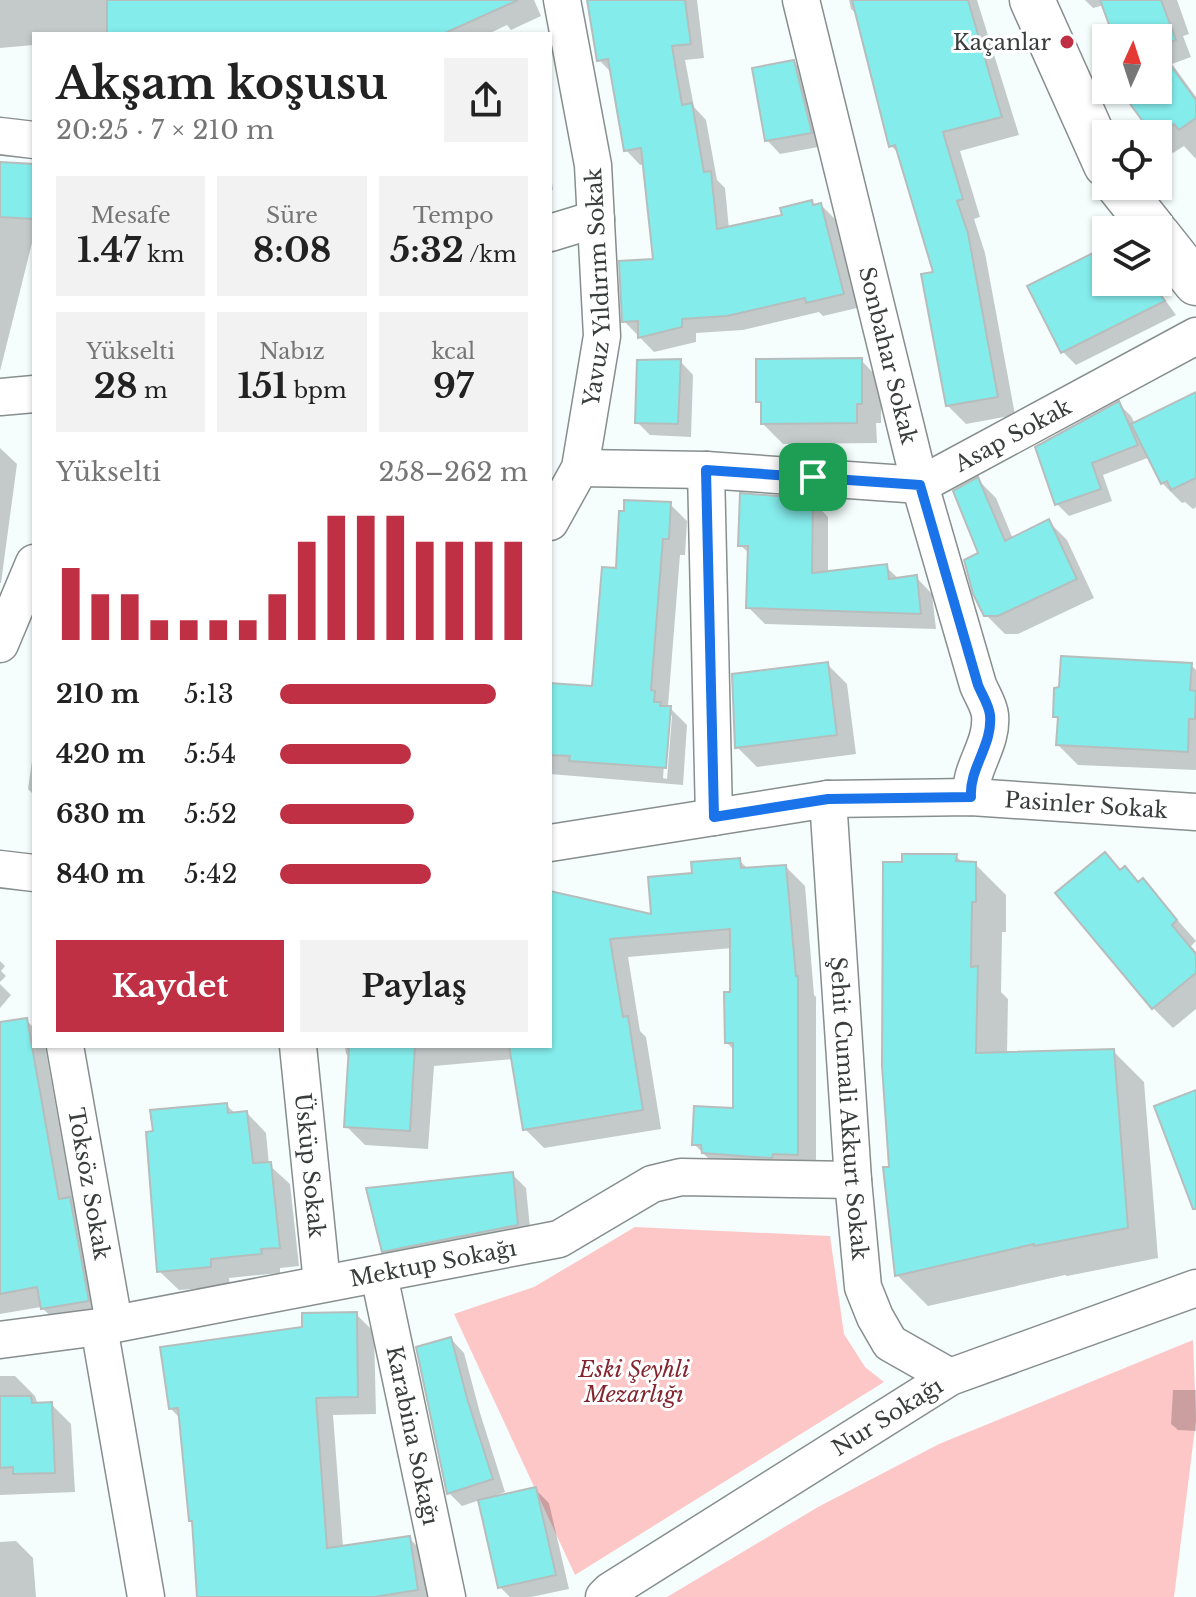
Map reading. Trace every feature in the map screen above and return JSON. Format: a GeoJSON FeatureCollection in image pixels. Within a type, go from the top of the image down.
{"type":"FeatureCollection","features":[{"type":"Feature","properties":{"kind":"street","name":"Yavuz Yıldırım Sokak"},"geometry":{"type":"LineString","coordinates":[[552,518],[580,468],[602,336],[593,165],[561,59],[562,0]]}},
{"type":"Feature","properties":{"kind":"street","name":"Sonbahar Sokak"},"geometry":{"type":"LineString","coordinates":[[801,0],[920,485],[978,685],[990,712],[990,736],[970,785],[971,797]]}},
{"type":"Feature","properties":{"kind":"street"},"geometry":{"type":"LineString","coordinates":[[1032,0],[1092,134]]}},
{"type":"Feature","properties":{"kind":"street"},"geometry":{"type":"LineString","coordinates":[[0,136],[32,140]]}},
{"type":"Feature","properties":{"kind":"street"},"geometry":{"type":"LineString","coordinates":[[1130,200],[1143,216]]}},
{"type":"Feature","properties":{"kind":"street"},"geometry":{"type":"LineString","coordinates":[[552,232],[596,219]]}},
{"type":"Feature","properties":{"kind":"street"},"geometry":{"type":"LineString","coordinates":[[1172,253],[1196,283]]}},
{"type":"Feature","properties":{"kind":"street","name":"Asap Sokak"},"geometry":{"type":"LineString","coordinates":[[920,485],[1196,336]]}},
{"type":"Feature","properties":{"kind":"street"},"geometry":{"type":"LineString","coordinates":[[0,397],[32,394]]}},
{"type":"Feature","properties":{"kind":"street"},"geometry":{"type":"LineString","coordinates":[[580,468],[706,470],[920,485]]}},
{"type":"Feature","properties":{"kind":"street"},"geometry":{"type":"LineString","coordinates":[[706,470],[714,817]]}},
{"type":"Feature","properties":{"kind":"street"},"geometry":{"type":"LineString","coordinates":[[4,625],[32,567]]}},
{"type":"Feature","properties":{"kind":"street","name":"Pasinler Sokak"},"geometry":{"type":"LineString","coordinates":[[552,843],[828,799],[971,797],[1196,812]]}},
{"type":"Feature","properties":{"kind":"street","name":"Şehit Cumali Akkurt Sokak"},"geometry":{"type":"LineString","coordinates":[[828,799],[863,1287],[890,1343],[950,1377]]}},
{"type":"Feature","properties":{"kind":"street"},"geometry":{"type":"LineString","coordinates":[[0,869],[32,873]]}},
{"type":"Feature","properties":{"kind":"street","name":"Toksöz Sokak"},"geometry":{"type":"LineString","coordinates":[[65,1048],[146,1597]]}},
{"type":"Feature","properties":{"kind":"street","name":"Üsküp Sokak"},"geometry":{"type":"LineString","coordinates":[[298,1048],[322,1283]]}},
{"type":"Feature","properties":{"kind":"street","name":"Mektup Sokağı"},"geometry":{"type":"LineString","coordinates":[[0,1340],[107,1325],[559,1239],[652,1184],[681,1177],[853,1180]]}},
{"type":"Feature","properties":{"kind":"street","name":"Karabina Sokağı"},"geometry":{"type":"LineString","coordinates":[[379,1275],[447,1597]]}},
{"type":"Feature","properties":{"kind":"street","name":"Nur Sokağı"},"geometry":{"type":"LineString","coordinates":[[604,1597],[950,1377],[1196,1288]]}},
{"type":"Feature","properties":{"kind":"green space","name":"Eski Şeyhli Mezarlığı"},"geometry":{"type":"Polygon","coordinates":[[[635,1227],[830,1236],[844,1334],[865,1367],[884,1382],[575,1575],[454,1314],[534,1287],[635,1227]]]}},
{"type":"Feature","properties":{"kind":"green space"},"geometry":{"type":"Polygon","coordinates":[[[1193,1340],[1196,1420],[1174,1597],[667,1597],[818,1507],[939,1444],[1193,1340]]]}},
{"type":"Feature","properties":{"kind":"building"},"geometry":{"type":"Polygon","coordinates":[[[107,0],[518,0],[447,32],[107,32],[107,0]]]}},
{"type":"Feature","properties":{"kind":"building"},"geometry":{"type":"Polygon","coordinates":[[[587,0],[685,0],[691,44],[672,46],[682,105],[692,103],[704,172],[711,171],[717,229],[782,215],[780,208],[812,200],[813,205],[821,203],[844,294],[806,303],[805,298],[727,316],[682,319],[682,327],[638,338],[638,321],[622,322],[619,261],[653,259],[641,148],[624,151],[608,59],[597,61],[587,0]]]}},
{"type":"Feature","properties":{"kind":"building"},"geometry":{"type":"Polygon","coordinates":[[[852,0],[968,0],[1002,117],[943,132],[963,199],[957,201],[968,233],[998,397],[946,406],[921,274],[933,272],[895,145],[889,147],[852,0]]]}},
{"type":"Feature","properties":{"kind":"building"},"geometry":{"type":"Polygon","coordinates":[[[1100,0],[1161,0],[1170,24],[1109,24],[1100,0]]]}},
{"type":"Feature","properties":{"kind":"building"},"geometry":{"type":"Polygon","coordinates":[[[794,60],[812,133],[765,141],[752,68],[794,60]]]}},
{"type":"Feature","properties":{"kind":"building"},"geometry":{"type":"Polygon","coordinates":[[[1172,67],[1196,100],[1196,118],[1179,130],[1172,126],[1172,120],[1142,120],[1130,104],[1172,104],[1172,67]]]}},
{"type":"Feature","properties":{"kind":"building"},"geometry":{"type":"Polygon","coordinates":[[[0,162],[32,164],[32,219],[0,217],[0,162]]]}},
{"type":"Feature","properties":{"kind":"building"},"geometry":{"type":"Polygon","coordinates":[[[1092,254],[1092,296],[1161,296],[1165,301],[1061,353],[1027,286],[1092,254]]]}},
{"type":"Feature","properties":{"kind":"building"},"geometry":{"type":"Polygon","coordinates":[[[862,358],[862,404],[857,404],[857,423],[761,424],[761,402],[756,402],[756,359],[862,358]]]}},
{"type":"Feature","properties":{"kind":"building"},"geometry":{"type":"Polygon","coordinates":[[[681,359],[678,424],[635,423],[637,360],[681,359]]]}},
{"type":"Feature","properties":{"kind":"building"},"geometry":{"type":"Polygon","coordinates":[[[1196,392],[1196,478],[1171,490],[1167,481],[1161,484],[1131,424],[1196,392]]]}},
{"type":"Feature","properties":{"kind":"building"},"geometry":{"type":"Polygon","coordinates":[[[1119,401],[1138,445],[1092,463],[1101,489],[1055,505],[1035,447],[1119,401]]]}},
{"type":"Feature","properties":{"kind":"building"},"geometry":{"type":"Polygon","coordinates":[[[978,477],[1005,541],[1049,519],[1077,579],[998,616],[984,616],[973,594],[964,560],[978,553],[953,491],[978,477]]]}},
{"type":"Feature","properties":{"kind":"building"},"geometry":{"type":"Polygon","coordinates":[[[740,493],[813,499],[812,573],[887,564],[889,579],[917,575],[921,614],[746,608],[748,546],[738,546],[740,493]]]}},
{"type":"Feature","properties":{"kind":"building"},"geometry":{"type":"Polygon","coordinates":[[[624,500],[671,502],[669,539],[663,539],[651,690],[655,691],[654,702],[661,702],[660,706],[671,706],[666,768],[569,761],[570,756],[552,755],[552,683],[592,686],[602,567],[616,568],[619,511],[624,511],[624,500]]]}},
{"type":"Feature","properties":{"kind":"building"},"geometry":{"type":"Polygon","coordinates":[[[1061,656],[1192,663],[1190,690],[1196,691],[1195,719],[1189,719],[1188,752],[1056,745],[1058,717],[1053,717],[1054,688],[1059,687],[1061,656]]]}},
{"type":"Feature","properties":{"kind":"building"},"geometry":{"type":"Polygon","coordinates":[[[828,662],[837,735],[735,748],[732,674],[828,662]]]}},
{"type":"Feature","properties":{"kind":"building"},"geometry":{"type":"Polygon","coordinates":[[[1105,852],[1120,870],[1125,866],[1138,882],[1143,878],[1177,920],[1172,925],[1196,954],[1196,973],[1152,1009],[1055,893],[1105,852]]]}},
{"type":"Feature","properties":{"kind":"building"},"geometry":{"type":"Polygon","coordinates":[[[902,854],[957,854],[956,861],[976,862],[971,967],[978,966],[976,1053],[1114,1049],[1128,1228],[1034,1244],[895,1276],[883,1167],[889,1167],[882,1066],[883,862],[902,862],[902,854]]]}},
{"type":"Feature","properties":{"kind":"building"},"geometry":{"type":"Polygon","coordinates":[[[740,858],[741,868],[786,865],[798,976],[798,1155],[773,1154],[772,1158],[702,1153],[701,1145],[692,1145],[694,1106],[733,1108],[733,1043],[725,1043],[724,992],[730,992],[730,929],[610,939],[623,1017],[628,1016],[643,1110],[523,1130],[509,1048],[552,1048],[552,891],[651,914],[648,877],[692,873],[691,862],[740,858]]]}},
{"type":"Feature","properties":{"kind":"building"},"geometry":{"type":"Polygon","coordinates":[[[27,1018],[59,1199],[70,1197],[89,1301],[41,1309],[37,1287],[0,1294],[0,1022],[27,1018]]]}},
{"type":"Feature","properties":{"kind":"building"},"geometry":{"type":"Polygon","coordinates":[[[349,1048],[415,1048],[410,1131],[344,1127],[349,1048]]]}},
{"type":"Feature","properties":{"kind":"building"},"geometry":{"type":"Polygon","coordinates":[[[1196,1090],[1196,1209],[1193,1209],[1154,1106],[1196,1090]]]}},
{"type":"Feature","properties":{"kind":"building"},"geometry":{"type":"Polygon","coordinates":[[[227,1103],[228,1113],[247,1111],[253,1163],[271,1162],[280,1248],[261,1249],[262,1254],[211,1259],[211,1267],[157,1272],[146,1132],[153,1131],[150,1110],[227,1103]]]}},
{"type":"Feature","properties":{"kind":"building"},"geometry":{"type":"Polygon","coordinates":[[[513,1172],[518,1225],[382,1252],[366,1188],[513,1172]]]}},
{"type":"Feature","properties":{"kind":"building"},"geometry":{"type":"Polygon","coordinates":[[[357,1312],[358,1397],[316,1398],[327,1548],[410,1536],[418,1590],[374,1597],[197,1597],[192,1521],[189,1521],[178,1408],[169,1409],[160,1347],[302,1327],[302,1313],[357,1312]]]}},
{"type":"Feature","properties":{"kind":"building"},"geometry":{"type":"Polygon","coordinates":[[[451,1337],[493,1479],[447,1494],[416,1347],[451,1337]]]}},
{"type":"Feature","properties":{"kind":"building"},"geometry":{"type":"Polygon","coordinates":[[[0,1396],[31,1396],[32,1403],[52,1402],[55,1473],[13,1474],[13,1467],[0,1468],[0,1396]]]}},
{"type":"Feature","properties":{"kind":"building"},"geometry":{"type":"Polygon","coordinates":[[[536,1487],[556,1575],[498,1588],[478,1500],[536,1487]]]}},
{"type":"Feature","properties":{"kind":"place","name":"Kaçanlar"},"geometry":{"type":"Point","coordinates":[1067,42]}},
{"type":"Feature","properties":{"kind":"route"},"geometry":{"type":"LineString","coordinates":[[706,470],[813,477],[920,485],[978,685],[990,712],[990,736],[970,785],[971,797],[828,799],[714,817],[706,470]]}}]}
